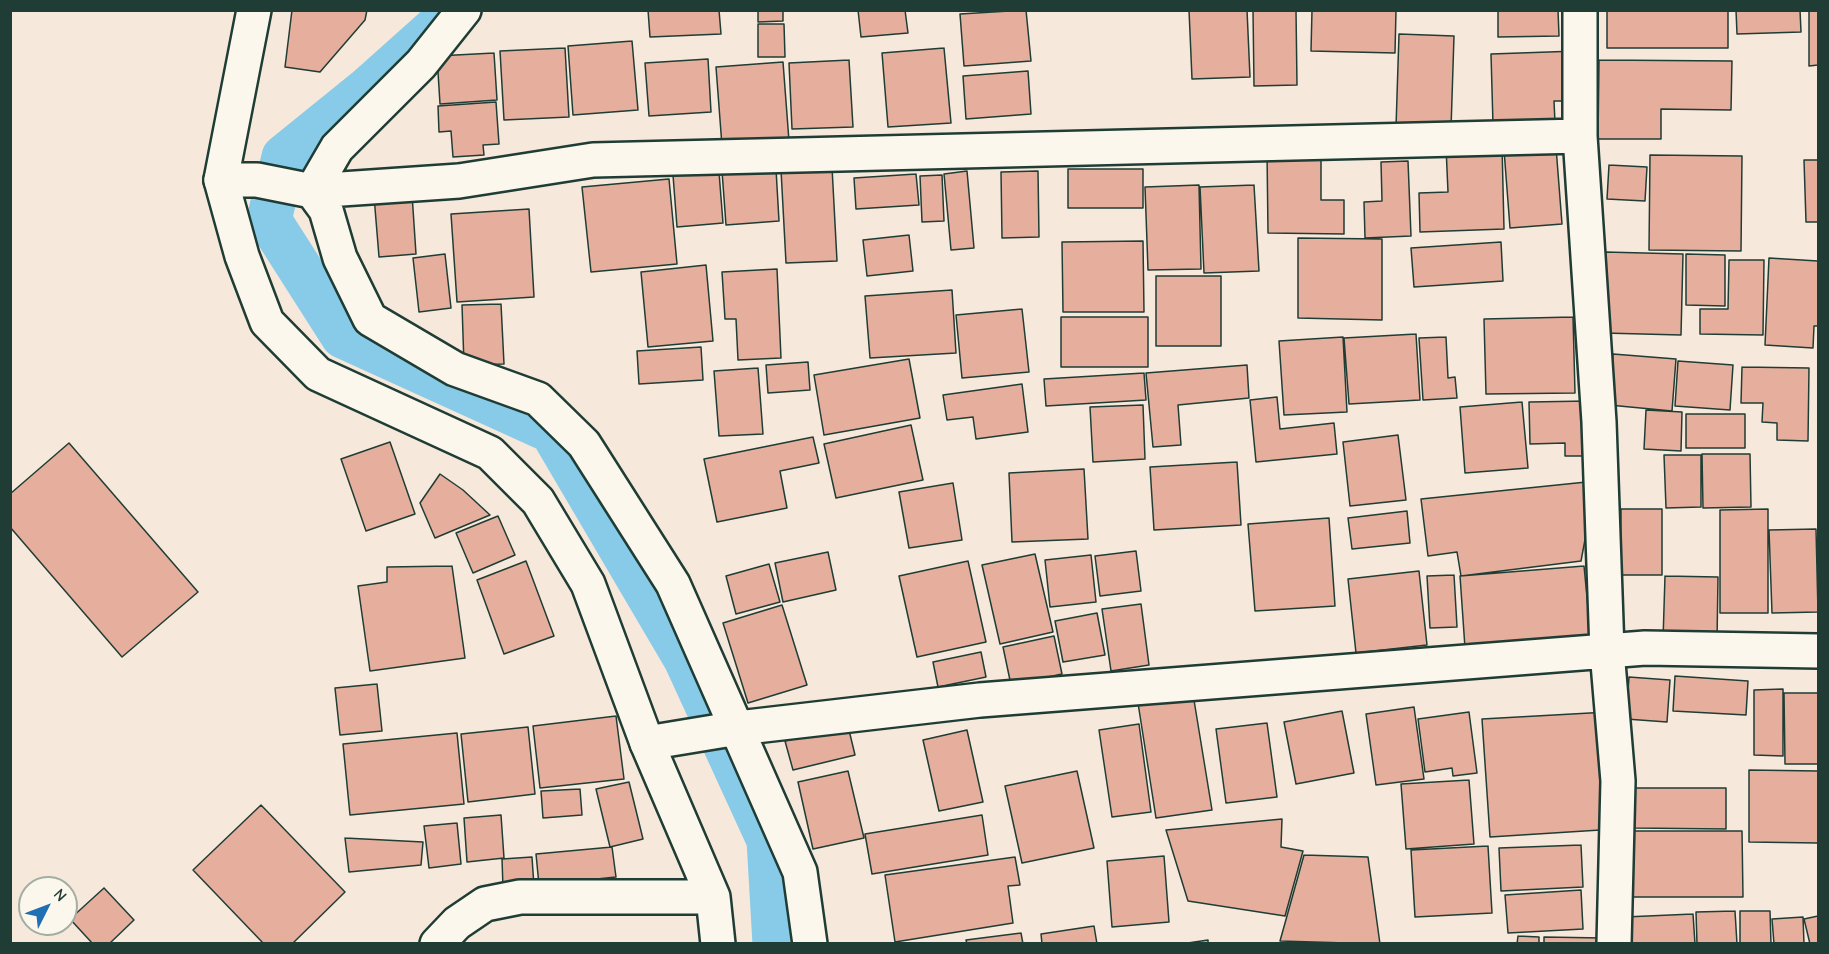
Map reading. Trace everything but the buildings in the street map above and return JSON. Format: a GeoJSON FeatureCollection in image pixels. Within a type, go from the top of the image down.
{"type":"FeatureCollection","features":[{"type":"Feature","properties":{"kind":"street"},"geometry":{"type":"LineString","coordinates":[[254,10],[221,180],[242,256],[267,322],[318,374],[490,453],[538,501],[588,584],[647,743],[713,897],[718,944]]}},
{"type":"Feature","properties":{"kind":"street"},"geometry":{"type":"LineString","coordinates":[[312,191],[337,148],[421,64],[464,10]]}},
{"type":"Feature","properties":{"kind":"street"},"geometry":{"type":"LineString","coordinates":[[1580,10],[1580,136],[1599,422],[1607,651],[1618,781],[1614,944]]}},
{"type":"Feature","properties":{"kind":"street"},"geometry":{"type":"LineString","coordinates":[[221,180],[257,180],[312,191],[459,181],[593,160],[1580,136]]}},
{"type":"Feature","properties":{"kind":"street"},"geometry":{"type":"LineString","coordinates":[[312,191],[326,210],[340,258],[370,319],[455,369],[538,399],[584,444],[673,584],[800,872],[810,944]]}},
{"type":"Feature","properties":{"kind":"street"},"geometry":{"type":"LineString","coordinates":[[647,743],[738,728],[980,700],[1645,648],[1818,651]]}},
{"type":"Feature","properties":{"kind":"street"},"geometry":{"type":"LineString","coordinates":[[437,944],[457,924],[485,904],[520,897],[713,897]]}},
{"type":"Feature","properties":{"kind":"waterway"},"geometry":{"type":"LineString","coordinates":[[444,10],[443,22],[368,89],[284,157],[269,220],[343,336],[552,431],[686,659],[769,840],[775,944]]}}]}
